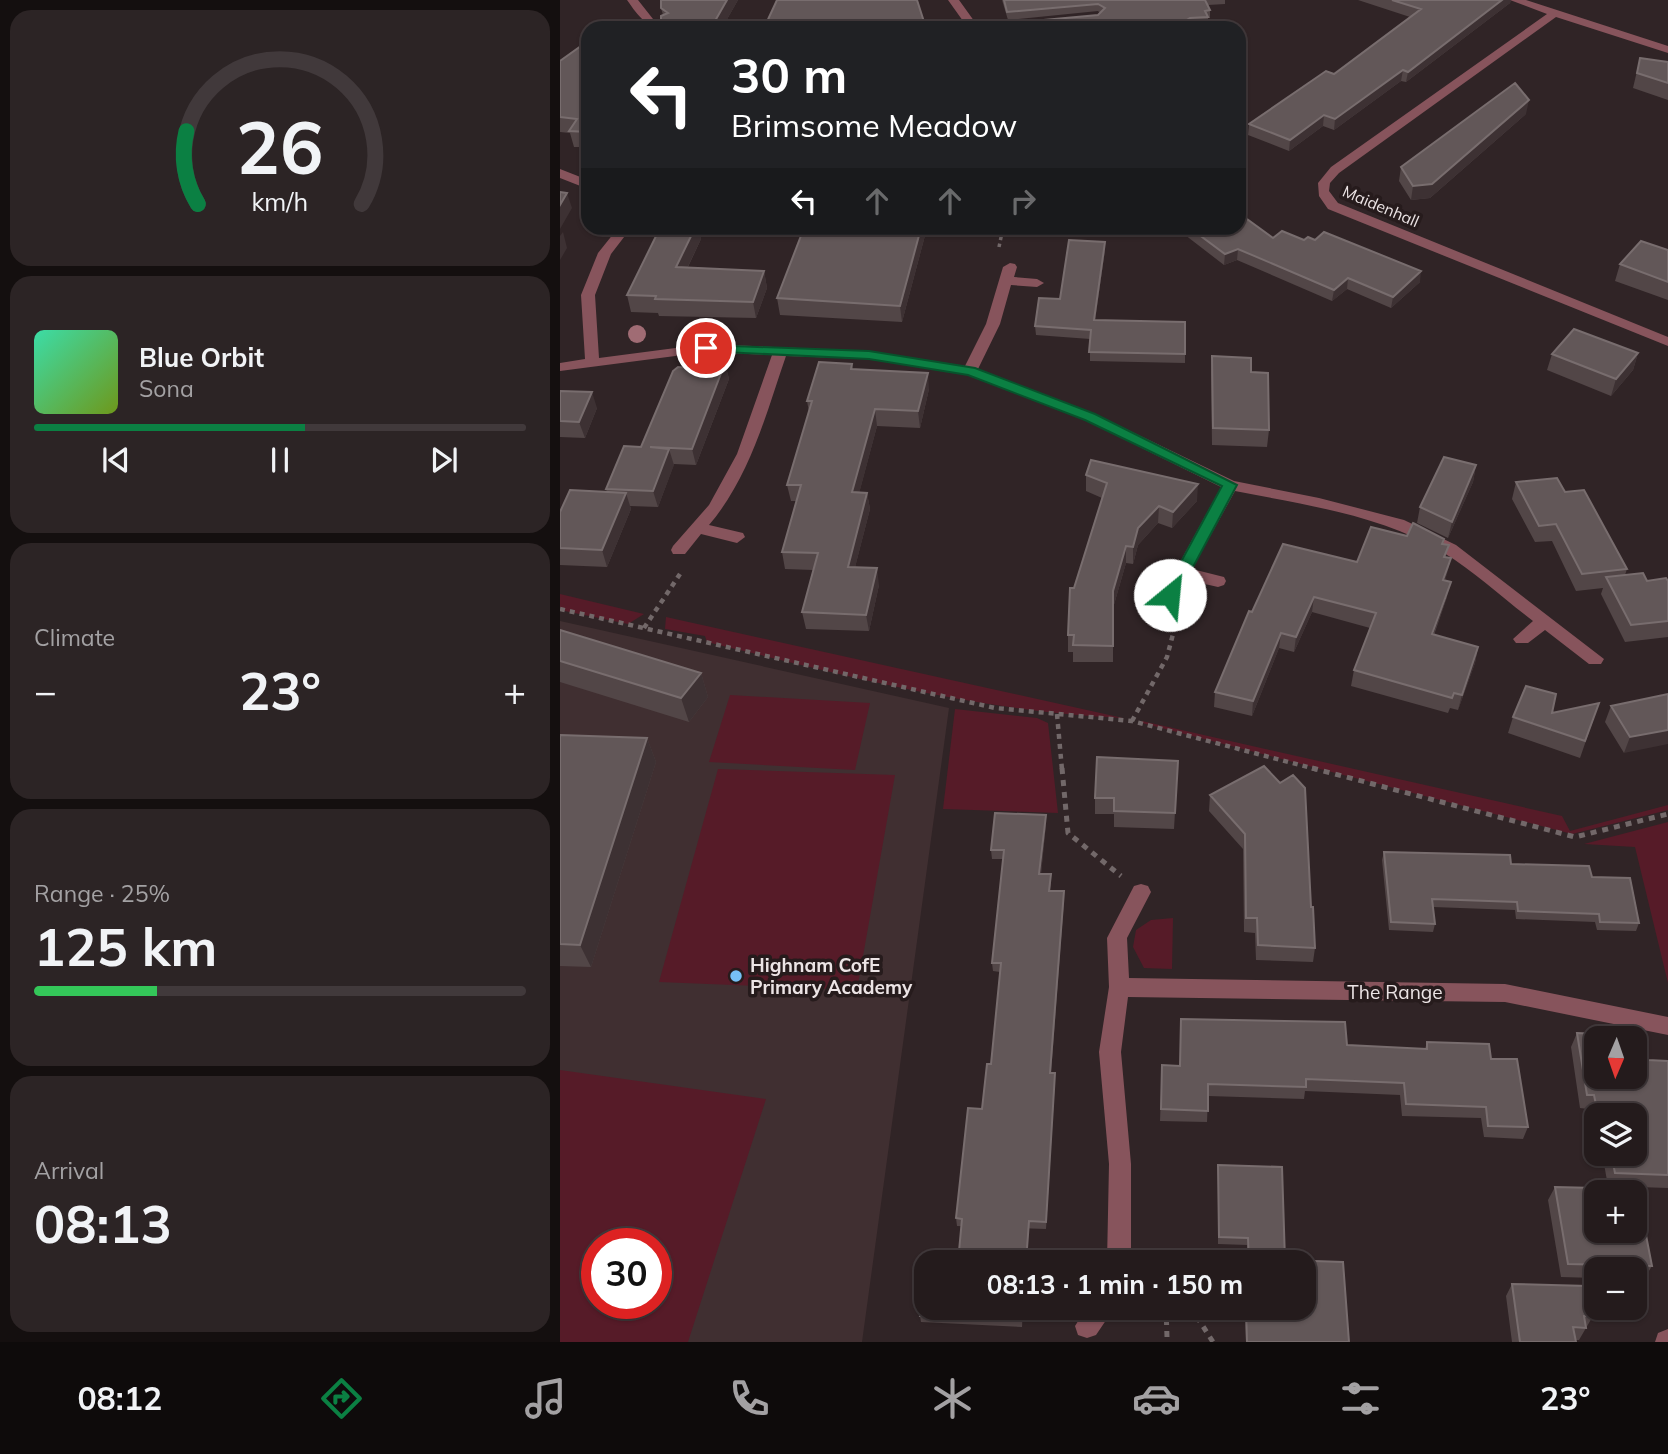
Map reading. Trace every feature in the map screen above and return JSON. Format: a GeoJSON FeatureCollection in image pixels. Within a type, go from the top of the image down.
{"type":"FeatureCollection","features":[{"type":"Feature","properties":{"kind":"street"},"geometry":{"type":"LineString","coordinates":[[632,0],[649,21]]}},
{"type":"Feature","properties":{"kind":"street"},"geometry":{"type":"LineString","coordinates":[[953,0],[970,21]]}},
{"type":"Feature","properties":{"kind":"street"},"geometry":{"type":"LineString","coordinates":[[1515,0],[1668,50]]}},
{"type":"Feature","properties":{"kind":"street","name":"Maidenhall"},"geometry":{"type":"LineString","coordinates":[[1555,13],[1325,177],[1322,191],[1333,206],[1668,342]]}},
{"type":"Feature","properties":{"kind":"street"},"geometry":{"type":"LineString","coordinates":[[560,173],[581,182]]}},
{"type":"Feature","properties":{"kind":"street"},"geometry":{"type":"LineString","coordinates":[[592,362],[588,295],[605,253],[619,235]]}},
{"type":"Feature","properties":{"kind":"street"},"geometry":{"type":"LineString","coordinates":[[971,371],[993,324],[1008,274],[1037,283]]}},
{"type":"Feature","properties":{"kind":"street"},"geometry":{"type":"LineString","coordinates":[[560,367],[706,348],[869,355],[971,371],[1090,417],[1230,485],[1319,503],[1398,524],[1450,549],[1595,659]]}},
{"type":"Feature","properties":{"kind":"street"},"geometry":{"type":"LineString","coordinates":[[683,556],[698,528],[715,508],[745,454],[781,350]]}},
{"type":"Feature","properties":{"kind":"street"},"geometry":{"type":"LineString","coordinates":[[1170,595],[1230,485]]}},
{"type":"Feature","properties":{"kind":"street"},"geometry":{"type":"LineString","coordinates":[[698,528],[737,537]]}},
{"type":"Feature","properties":{"kind":"street"},"geometry":{"type":"LineString","coordinates":[[1182,573],[1217,580]]}},
{"type":"Feature","properties":{"kind":"street"},"geometry":{"type":"LineString","coordinates":[[1522,639],[1545,621]]}},
{"type":"Feature","properties":{"kind":"street"},"geometry":{"type":"LineString","coordinates":[[1119,1250],[1120,1164],[1110,1052],[1119,987],[1117,938],[1141,892]]}},
{"type":"Feature","properties":{"kind":"street","name":"The Range"},"geometry":{"type":"LineString","coordinates":[[1119,987],[1176,990],[1505,993],[1668,1026]]}},
{"type":"Feature","properties":{"kind":"street"},"geometry":{"type":"LineString","coordinates":[[1087,1326],[1092,1320]]}},
{"type":"Feature","properties":{"kind":"path"},"geometry":{"type":"LineString","coordinates":[[644,628],[683,556]]}},
{"type":"Feature","properties":{"kind":"path"},"geometry":{"type":"LineString","coordinates":[[1132,721],[1158,678],[1177,633],[1178,613],[1170,595]]}},
{"type":"Feature","properties":{"kind":"path"},"geometry":{"type":"LineString","coordinates":[[560,609],[995,708],[1132,721],[1575,838],[1668,814]]}},
{"type":"Feature","properties":{"kind":"path"},"geometry":{"type":"LineString","coordinates":[[1057,714],[1068,833],[1141,892]]}},
{"type":"Feature","properties":{"kind":"path"},"geometry":{"type":"LineString","coordinates":[[1166,1320],[1167,1337],[1170,1342]]}},
{"type":"Feature","properties":{"kind":"path"},"geometry":{"type":"LineString","coordinates":[[1199,1320],[1213,1342]]}},
{"type":"Feature","properties":{"kind":"shaded area"},"geometry":{"type":"Polygon","coordinates":[[[560,594],[644,614],[628,624],[560,610],[560,594]]]}},
{"type":"Feature","properties":{"kind":"shaded area"},"geometry":{"type":"Polygon","coordinates":[[[666,617],[1123,718],[1017,708],[861,679],[707,642],[705,636],[665,629],[666,617]]]}},
{"type":"Feature","properties":{"kind":"shaded area","name":"Highnam CofE Primary Academy"},"geometry":{"type":"Polygon","coordinates":[[[560,621],[949,708],[862,1342],[560,1342],[560,621]]]}},
{"type":"Feature","properties":{"kind":"shaded area"},"geometry":{"type":"Polygon","coordinates":[[[730,695],[870,703],[855,770],[709,762],[730,695]]]}},
{"type":"Feature","properties":{"kind":"shaded area"},"geometry":{"type":"Polygon","coordinates":[[[955,709],[1037,718],[1048,723],[1058,813],[943,809],[955,709]]]}},
{"type":"Feature","properties":{"kind":"shaded area"},"geometry":{"type":"Polygon","coordinates":[[[1142,721],[1562,816],[1570,831],[1668,805],[1668,810],[1572,834],[1142,721]]]}},
{"type":"Feature","properties":{"kind":"shaded area"},"geometry":{"type":"Polygon","coordinates":[[[718,769],[895,775],[857,990],[659,982],[718,769]]]}},
{"type":"Feature","properties":{"kind":"shaded area"},"geometry":{"type":"Polygon","coordinates":[[[1668,822],[1668,983],[1635,847],[1584,844],[1668,822]]]}},
{"type":"Feature","properties":{"kind":"shaded area"},"geometry":{"type":"Polygon","coordinates":[[[1173,918],[1172,969],[1144,968],[1133,947],[1136,930],[1151,920],[1173,918]]]}},
{"type":"Feature","properties":{"kind":"shaded area"},"geometry":{"type":"Polygon","coordinates":[[[560,1070],[766,1099],[688,1342],[560,1342],[560,1070]]]}},
{"type":"Feature","properties":{"kind":"building"},"geometry":{"type":"Polygon","coordinates":[[[661,0],[727,0],[715,21],[661,21],[661,16],[668,13],[661,8],[661,0]]]}},
{"type":"Feature","properties":{"kind":"building"},"geometry":{"type":"Polygon","coordinates":[[[777,0],[917,0],[924,21],[767,21],[777,0]]]}},
{"type":"Feature","properties":{"kind":"building"},"geometry":{"type":"Polygon","coordinates":[[[1004,0],[1205,0],[1210,10],[1205,11],[1208,17],[1190,18],[1185,21],[1032,21],[1098,15],[1105,8],[1098,4],[1007,12],[1004,0]]]}},
{"type":"Feature","properties":{"kind":"building"},"geometry":{"type":"Polygon","coordinates":[[[1392,0],[1502,0],[1408,72],[1403,70],[1335,119],[1324,115],[1290,140],[1249,124],[1326,71],[1334,74],[1421,9],[1392,0]]]}},
{"type":"Feature","properties":{"kind":"building"},"geometry":{"type":"Polygon","coordinates":[[[581,46],[581,132],[569,131],[577,119],[560,117],[560,61],[581,46]]]}},
{"type":"Feature","properties":{"kind":"building"},"geometry":{"type":"Polygon","coordinates":[[[1640,58],[1668,62],[1668,83],[1637,73],[1640,58]]]}},
{"type":"Feature","properties":{"kind":"building"},"geometry":{"type":"Polygon","coordinates":[[[1515,83],[1529,100],[1432,184],[1413,186],[1401,167],[1515,83]]]}},
{"type":"Feature","properties":{"kind":"building"},"geometry":{"type":"Polygon","coordinates":[[[560,192],[567,193],[560,205],[560,192]]]}},
{"type":"Feature","properties":{"kind":"building"},"geometry":{"type":"Polygon","coordinates":[[[1246,218],[1273,238],[1282,231],[1304,240],[1308,237],[1315,240],[1324,232],[1421,271],[1393,297],[1348,278],[1334,290],[1238,249],[1225,254],[1199,235],[1246,235],[1246,218]]]}},
{"type":"Feature","properties":{"kind":"building"},"geometry":{"type":"Polygon","coordinates":[[[657,235],[692,235],[676,267],[764,271],[753,302],[655,299],[656,296],[627,295],[657,235]]]}},
{"type":"Feature","properties":{"kind":"building"},"geometry":{"type":"Polygon","coordinates":[[[801,235],[919,235],[900,306],[777,298],[801,235]]]}},
{"type":"Feature","properties":{"kind":"building"},"geometry":{"type":"Polygon","coordinates":[[[1069,240],[1105,242],[1094,320],[1185,322],[1185,354],[1089,352],[1091,330],[1035,326],[1039,298],[1060,299],[1069,240]]]}},
{"type":"Feature","properties":{"kind":"building"},"geometry":{"type":"Polygon","coordinates":[[[1641,241],[1668,250],[1668,282],[1620,264],[1641,241]]]}},
{"type":"Feature","properties":{"kind":"building"},"geometry":{"type":"Polygon","coordinates":[[[1574,329],[1638,353],[1616,379],[1552,354],[1574,329]]]}},
{"type":"Feature","properties":{"kind":"building"},"geometry":{"type":"Polygon","coordinates":[[[1212,356],[1251,358],[1251,372],[1268,373],[1269,430],[1213,428],[1212,356]]]}},
{"type":"Feature","properties":{"kind":"building"},"geometry":{"type":"Polygon","coordinates":[[[695,362],[725,363],[692,449],[650,447],[669,449],[653,491],[606,489],[624,446],[641,447],[673,371],[678,367],[692,368],[695,362]]]}},
{"type":"Feature","properties":{"kind":"building"},"geometry":{"type":"Polygon","coordinates":[[[819,362],[852,364],[851,369],[928,373],[918,411],[875,409],[852,492],[867,493],[848,567],[877,568],[866,615],[802,612],[818,553],[782,552],[801,485],[787,485],[812,401],[807,401],[819,362]]]}},
{"type":"Feature","properties":{"kind":"building"},"geometry":{"type":"Polygon","coordinates":[[[560,391],[592,392],[579,422],[560,421],[560,391]]]}},
{"type":"Feature","properties":{"kind":"building"},"geometry":{"type":"Polygon","coordinates":[[[1444,457],[1476,465],[1452,522],[1420,507],[1444,457]]]}},
{"type":"Feature","properties":{"kind":"building"},"geometry":{"type":"Polygon","coordinates":[[[1091,460],[1198,484],[1173,512],[1159,506],[1138,528],[1133,547],[1126,546],[1113,591],[1113,646],[1073,645],[1074,635],[1068,635],[1070,588],[1074,588],[1107,483],[1086,475],[1091,460]]]}},
{"type":"Feature","properties":{"kind":"building"},"geometry":{"type":"Polygon","coordinates":[[[1557,478],[1565,492],[1584,490],[1627,569],[1582,574],[1556,524],[1539,526],[1516,482],[1557,478]]]}},
{"type":"Feature","properties":{"kind":"building"},"geometry":{"type":"Polygon","coordinates":[[[570,490],[626,493],[602,550],[560,548],[560,512],[570,490]]]}},
{"type":"Feature","properties":{"kind":"building"},"geometry":{"type":"Polygon","coordinates":[[[1413,523],[1444,539],[1442,544],[1449,545],[1444,557],[1451,558],[1443,580],[1451,582],[1432,634],[1478,647],[1462,695],[1454,693],[1452,698],[1354,670],[1376,613],[1314,597],[1296,637],[1281,633],[1253,701],[1215,692],[1249,611],[1252,612],[1283,544],[1357,562],[1371,527],[1407,536],[1413,523]]]}},
{"type":"Feature","properties":{"kind":"building"},"geometry":{"type":"Polygon","coordinates":[[[1643,573],[1647,581],[1666,578],[1668,581],[1668,621],[1631,625],[1606,577],[1643,573]]]}},
{"type":"Feature","properties":{"kind":"building"},"geometry":{"type":"Polygon","coordinates":[[[560,630],[701,673],[681,698],[560,661],[560,630]]]}},
{"type":"Feature","properties":{"kind":"building"},"geometry":{"type":"Polygon","coordinates":[[[1526,686],[1556,694],[1552,713],[1599,703],[1585,741],[1513,717],[1526,686]]]}},
{"type":"Feature","properties":{"kind":"building"},"geometry":{"type":"Polygon","coordinates":[[[1668,694],[1668,730],[1630,737],[1611,706],[1668,694]]]}},
{"type":"Feature","properties":{"kind":"building"},"geometry":{"type":"Polygon","coordinates":[[[560,735],[647,738],[580,945],[560,944],[560,735]]]}},
{"type":"Feature","properties":{"kind":"building"},"geometry":{"type":"Polygon","coordinates":[[[1097,757],[1178,761],[1175,813],[1114,811],[1114,798],[1095,798],[1097,757]]]}},
{"type":"Feature","properties":{"kind":"building"},"geometry":{"type":"Polygon","coordinates":[[[1264,766],[1280,783],[1293,775],[1305,788],[1315,948],[1258,945],[1257,918],[1246,918],[1245,834],[1210,795],[1264,766]]]}},
{"type":"Feature","properties":{"kind":"building"},"geometry":{"type":"Polygon","coordinates":[[[995,813],[1046,815],[1039,874],[1051,874],[1049,891],[1064,891],[1050,1073],[1055,1073],[1046,1222],[1029,1221],[1027,1250],[959,1250],[962,1219],[956,1218],[968,1108],[982,1109],[987,1064],[991,1064],[1001,963],[992,963],[1004,850],[991,850],[995,813]]]}},
{"type":"Feature","properties":{"kind":"building"},"geometry":{"type":"Polygon","coordinates":[[[1384,852],[1510,855],[1511,864],[1589,866],[1592,877],[1630,878],[1639,923],[1600,922],[1599,914],[1518,911],[1517,902],[1432,899],[1435,924],[1391,922],[1384,852]]]}},
{"type":"Feature","properties":{"kind":"building"},"geometry":{"type":"Polygon","coordinates":[[[1181,1019],[1345,1022],[1347,1045],[1427,1049],[1427,1042],[1489,1044],[1491,1059],[1517,1059],[1528,1127],[1488,1126],[1486,1107],[1406,1104],[1404,1083],[1306,1079],[1306,1087],[1208,1084],[1208,1111],[1161,1109],[1162,1065],[1180,1066],[1181,1019]]]}},
{"type":"Feature","properties":{"kind":"building"},"geometry":{"type":"Polygon","coordinates":[[[1577,1033],[1584,1033],[1584,1076],[1577,1033]]]}},
{"type":"Feature","properties":{"kind":"building"},"geometry":{"type":"Polygon","coordinates":[[[1647,1055],[1648,1060],[1668,1061],[1668,1175],[1615,1173],[1614,1166],[1647,1166],[1647,1103],[1596,1103],[1594,1095],[1587,1095],[1586,1089],[1647,1089],[1647,1055]]]}},
{"type":"Feature","properties":{"kind":"building"},"geometry":{"type":"Polygon","coordinates":[[[1218,1165],[1282,1167],[1285,1250],[1248,1250],[1248,1238],[1219,1237],[1218,1165]]]}},
{"type":"Feature","properties":{"kind":"building"},"geometry":{"type":"Polygon","coordinates":[[[1555,1187],[1584,1188],[1584,1243],[1647,1243],[1647,1240],[1652,1266],[1647,1266],[1647,1257],[1584,1257],[1584,1264],[1568,1264],[1555,1187]]]}},
{"type":"Feature","properties":{"kind":"building"},"geometry":{"type":"Polygon","coordinates":[[[1316,1261],[1343,1262],[1349,1342],[1247,1342],[1246,1320],[1316,1320],[1316,1261]]]}},
{"type":"Feature","properties":{"kind":"building"},"geometry":{"type":"Polygon","coordinates":[[[1512,1284],[1584,1286],[1586,1328],[1573,1327],[1576,1342],[1520,1342],[1512,1284]]]}},
{"type":"Feature","properties":{"kind":"place","name":"Highnam CofE Primary Academy"},"geometry":{"type":"Point","coordinates":[736,976]}},
{"type":"Feature","properties":{"kind":"route"},"geometry":{"type":"LineString","coordinates":[[706,348],[869,355],[971,371],[1090,417],[1230,485],[1170,595]]}}]}
